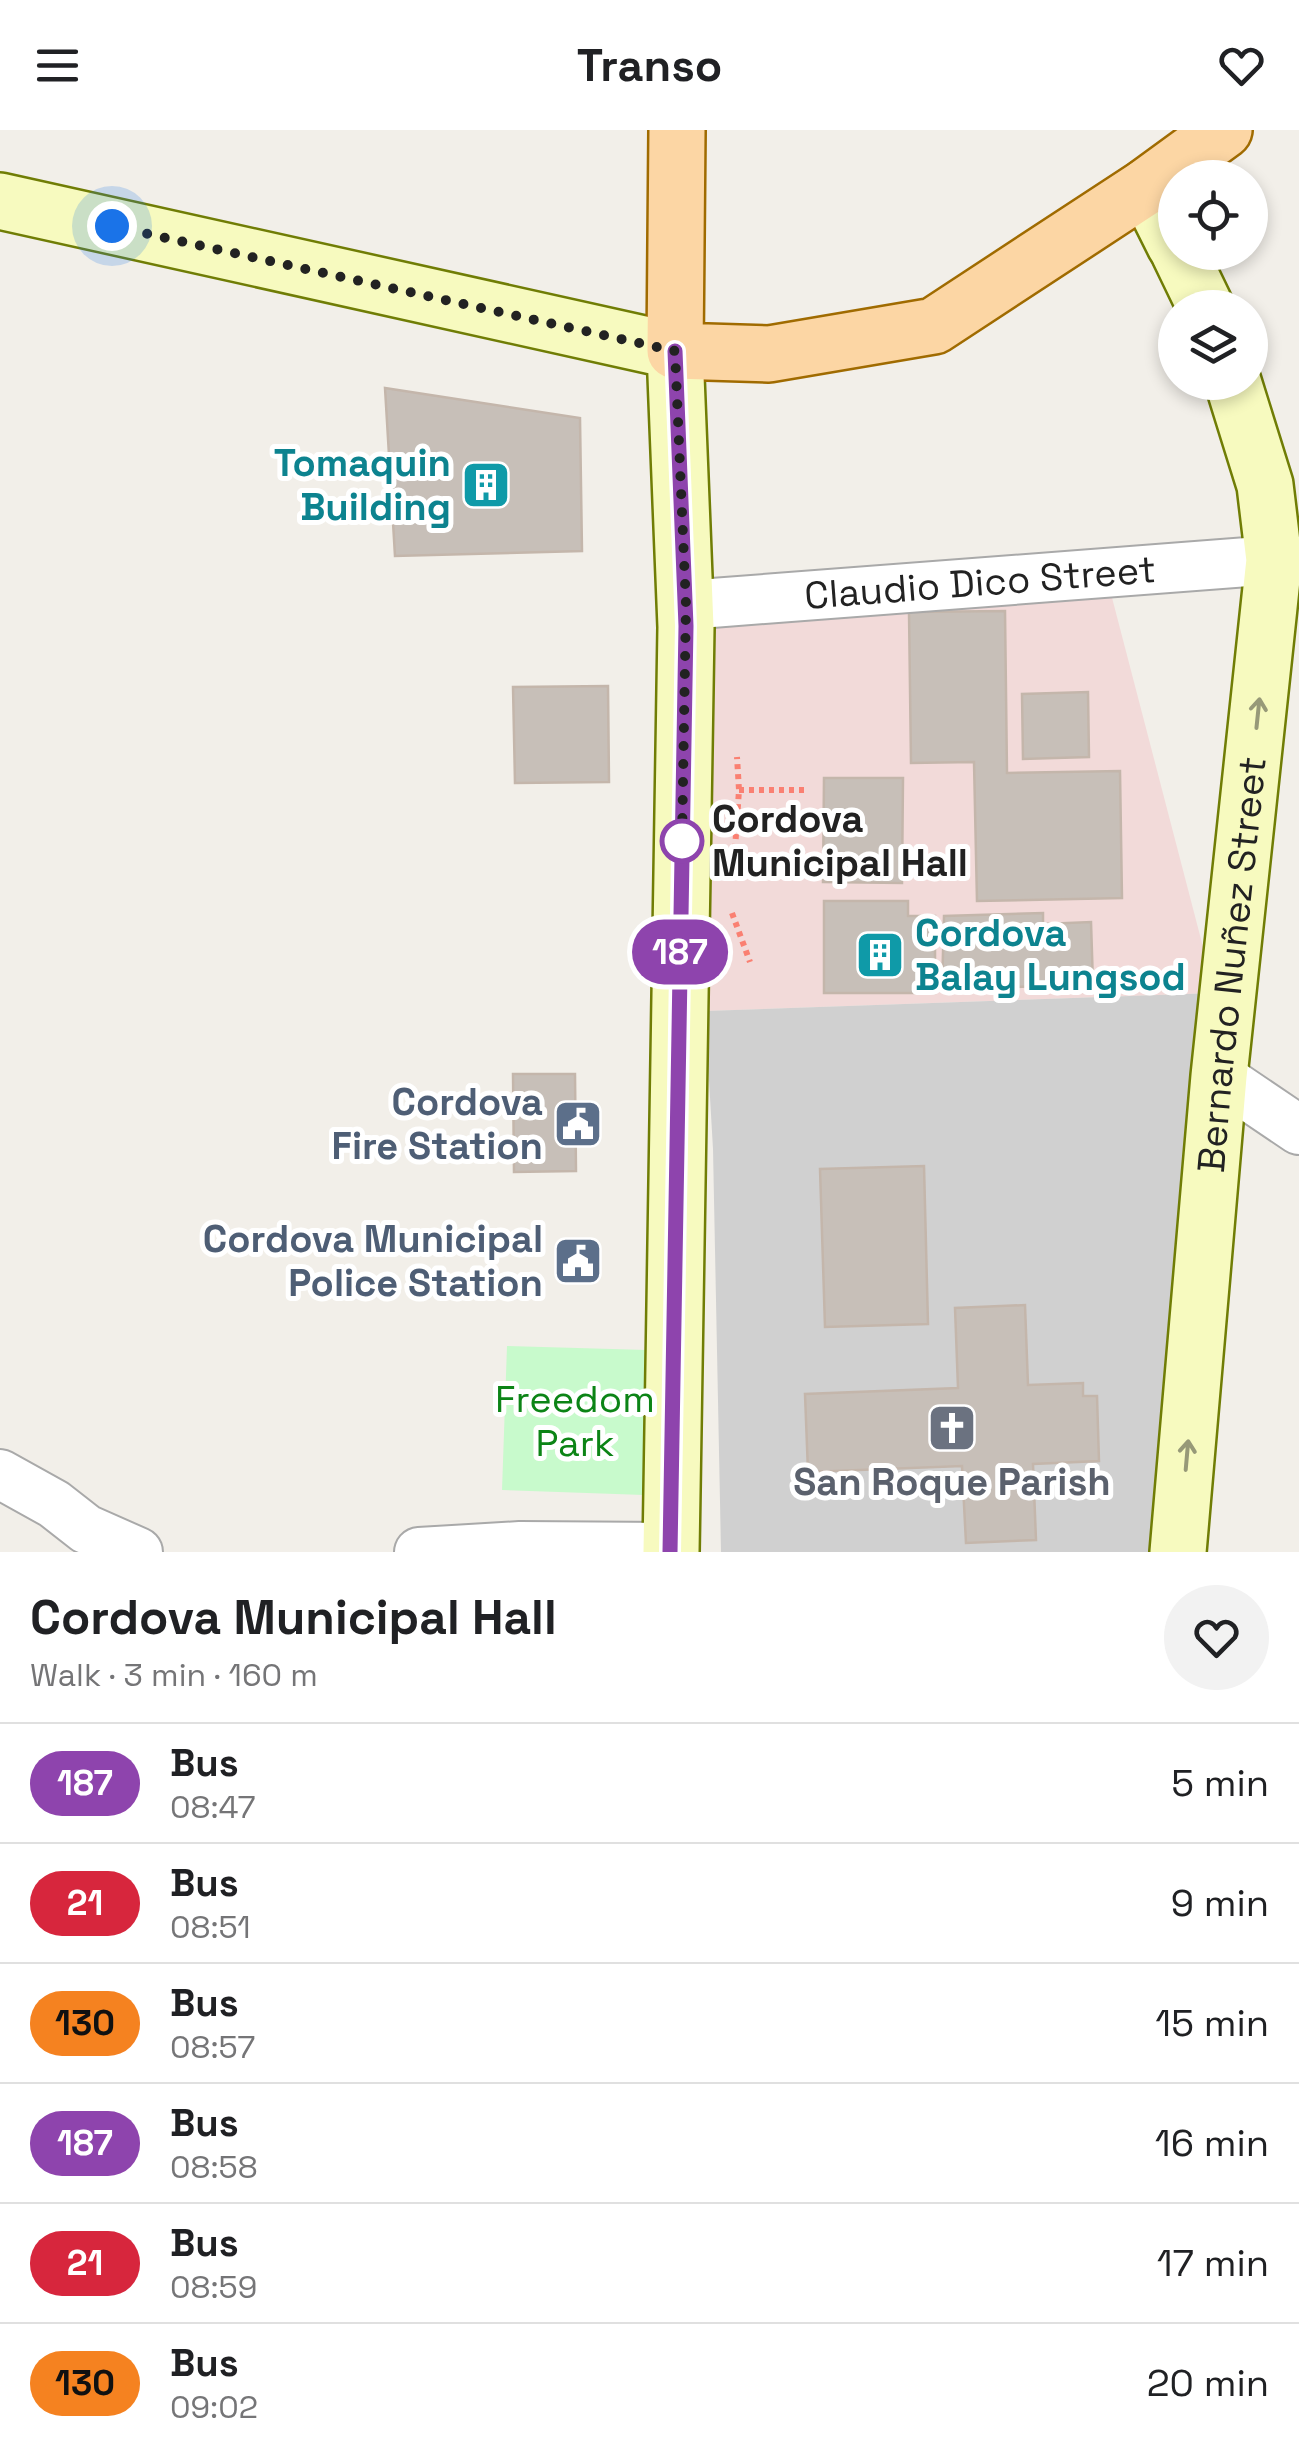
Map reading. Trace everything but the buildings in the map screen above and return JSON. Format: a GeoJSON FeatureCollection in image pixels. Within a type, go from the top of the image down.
{"type":"FeatureCollection","features":[{"type":"Feature","properties":{"kind":"main road"},"geometry":{"type":"LineString","coordinates":[[676,130],[675,351],[769,354],[934,326],[1146,187],[1224,130]]}},
{"type":"Feature","properties":{"kind":"street"},"geometry":{"type":"LineString","coordinates":[[1146,187],[1158,211]]}},
{"type":"Feature","properties":{"kind":"street"},"geometry":{"type":"LineString","coordinates":[[0,201],[675,351],[686,605],[670,1549],[520,1546],[419,1552]]}},
{"type":"Feature","properties":{"kind":"street","name":"Bernardo Nuñez Street"},"geometry":{"type":"LineString","coordinates":[[1178,1552],[1219,1076],[1274,560],[1264,485],[1238,400]]}},
{"type":"Feature","properties":{"kind":"street","name":"Claudio Dico Street"},"geometry":{"type":"LineString","coordinates":[[686,605],[1274,560]]}},
{"type":"Feature","properties":{"kind":"street"},"geometry":{"type":"LineString","coordinates":[[1219,1076],[1299,1130]]}},
{"type":"Feature","properties":{"kind":"street"},"geometry":{"type":"LineString","coordinates":[[0,1474],[54,1504],[86,1530],[138,1552]]}},
{"type":"Feature","properties":{"kind":"path"},"geometry":{"type":"LineString","coordinates":[[682,790],[804,790]]}},
{"type":"Feature","properties":{"kind":"shaded area"},"geometry":{"type":"Polygon","coordinates":[[[1110,590],[1215,993],[706,1011],[709,616],[1110,590]]]}},
{"type":"Feature","properties":{"kind":"shaded area"},"geometry":{"type":"Polygon","coordinates":[[[1215,993],[1153,1552],[721,1552],[713,1149],[705,1011],[1215,993]]]}},
{"type":"Feature","properties":{"kind":"green space","name":"Freedom Park"},"geometry":{"type":"Polygon","coordinates":[[[507,1346],[647,1350],[644,1495],[502,1490],[507,1346]]]}},
{"type":"Feature","properties":{"kind":"bus line","name":"187"},"geometry":{"type":"LineString","coordinates":[[670,1552],[686,626],[675,351]]}},
{"type":"Feature","properties":{"kind":"place","name":"Tomaquin Building"},"geometry":{"type":"Point","coordinates":[486,485]}},
{"type":"Feature","properties":{"kind":"place","name":"Cordova Municipal Hall"},"geometry":{"type":"Point","coordinates":[682,841]}},
{"type":"Feature","properties":{"kind":"place","name":"Cordova Balay Lungsod"},"geometry":{"type":"Point","coordinates":[880,955]}},
{"type":"Feature","properties":{"kind":"place","name":"Cordova Fire Station"},"geometry":{"type":"Point","coordinates":[578,1124]}},
{"type":"Feature","properties":{"kind":"place","name":"Cordova Municipal Police Station"},"geometry":{"type":"Point","coordinates":[578,1261]}},
{"type":"Feature","properties":{"kind":"place","name":"San Roque Parish"},"geometry":{"type":"Point","coordinates":[952,1428]}},
{"type":"Feature","properties":{"kind":"route"},"geometry":{"type":"LineString","coordinates":[[112,226],[675,351],[686,605],[682,841]]}}]}
